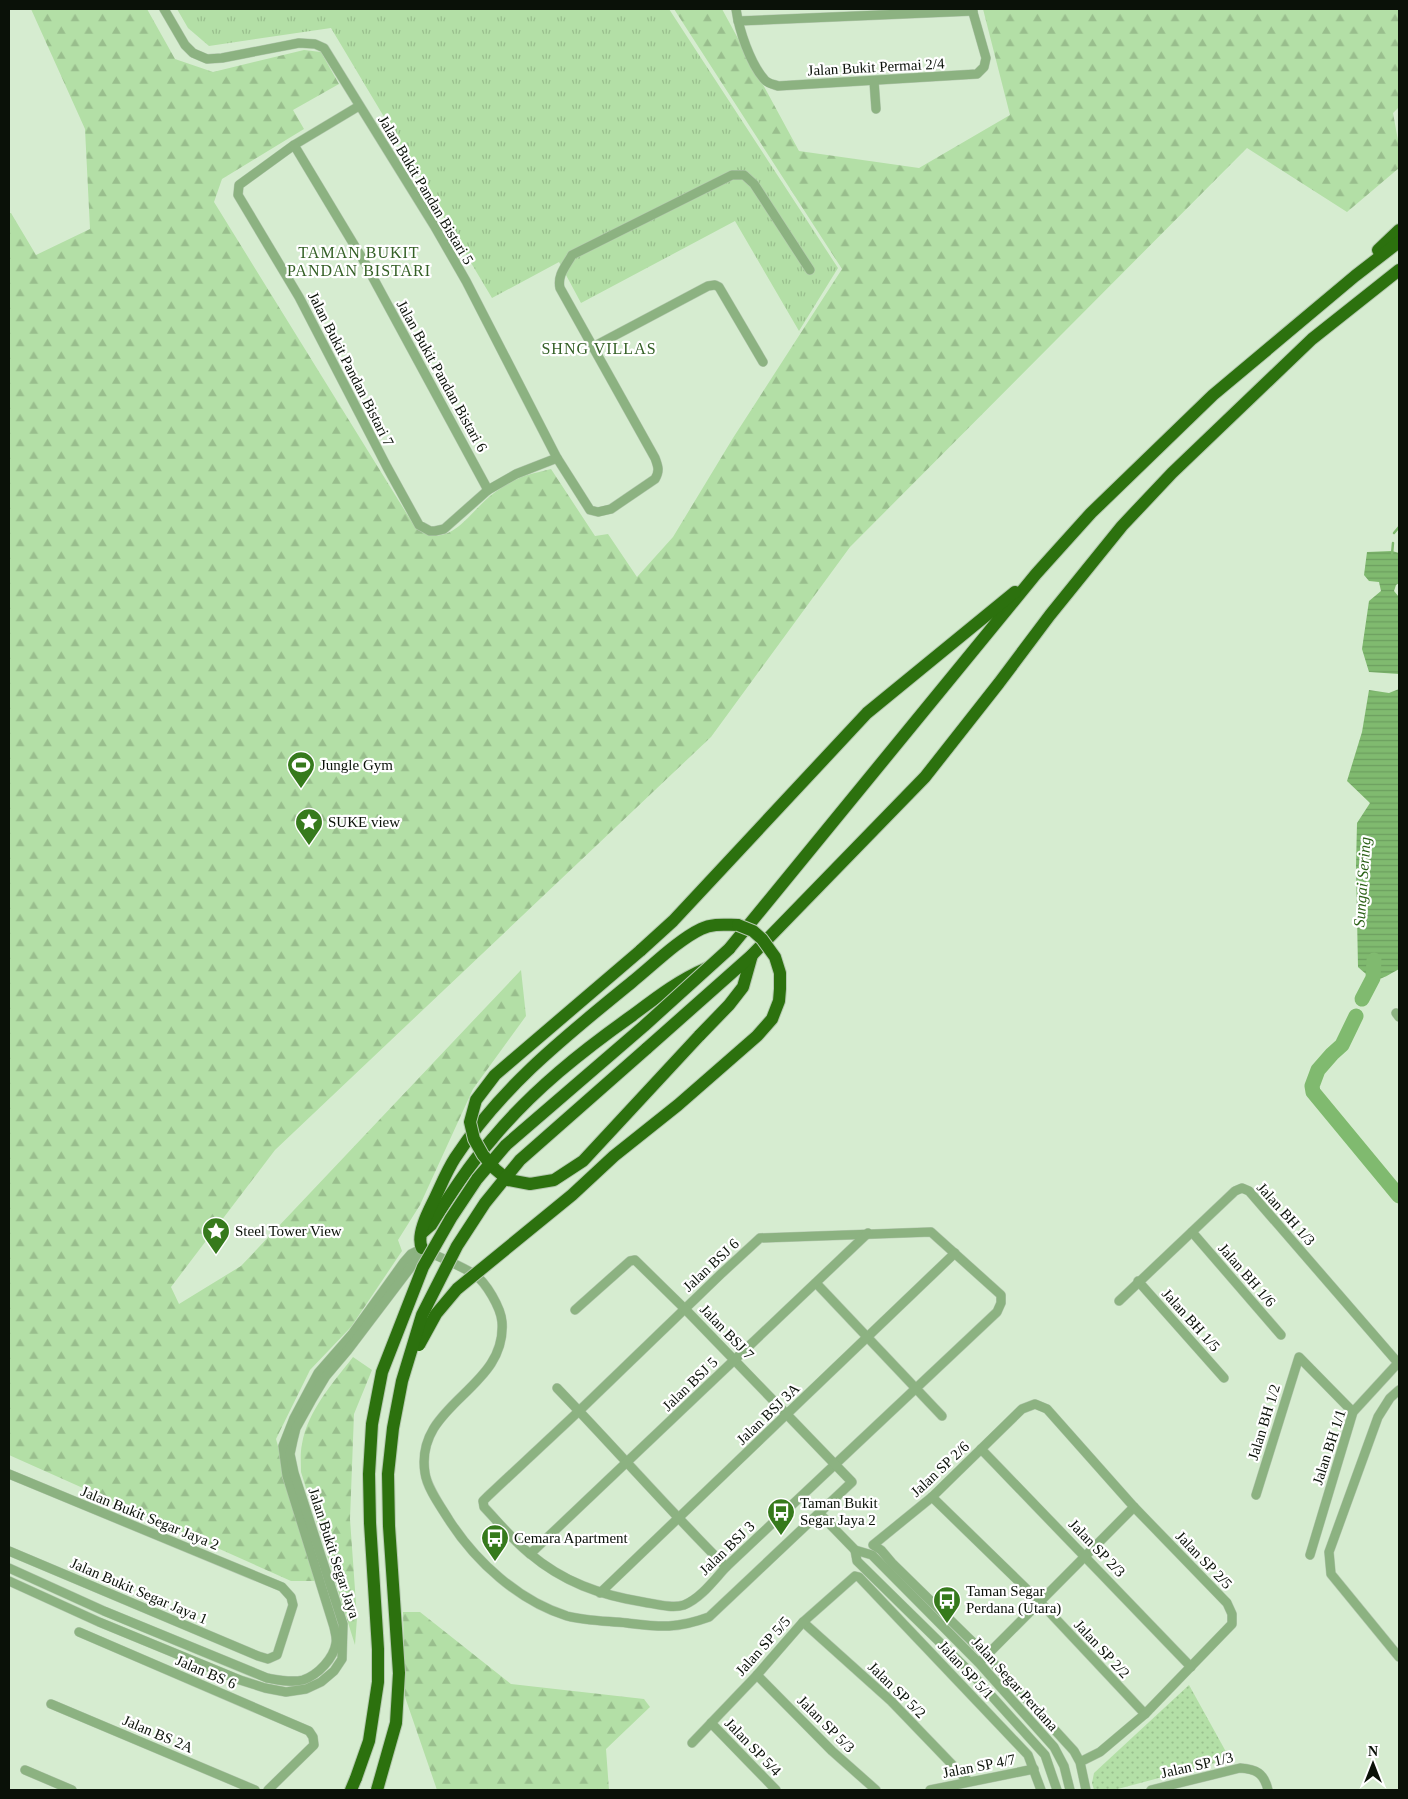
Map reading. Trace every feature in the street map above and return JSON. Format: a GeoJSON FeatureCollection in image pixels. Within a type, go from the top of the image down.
{"type":"FeatureCollection","features":[{"type":"Feature","properties":{"kind":"highway"},"geometry":{"type":"LineString","coordinates":[[1355,276],[1399,230]]}},
{"type":"Feature","properties":{"kind":"highway"},"geometry":{"type":"LineString","coordinates":[[354,1784],[368,1740],[378,1682],[378,1649],[369,1494],[372,1424],[382,1372],[423,1266],[451,1218],[477,1179],[506,1145],[729,949],[1036,574],[1091,512],[1213,396],[1304,318],[1399,242]]}},
{"type":"Feature","properties":{"kind":"highway"},"geometry":{"type":"LineString","coordinates":[[377,1790],[396,1723],[399,1673],[389,1526],[388,1474],[393,1428],[402,1381],[422,1315],[457,1246],[485,1204],[520,1160],[752,955],[925,777],[1000,683],[1050,615],[1122,526],[1172,473],[1312,339],[1399,270]]}},
{"type":"Feature","properties":{"kind":"highway"},"geometry":{"type":"LineString","coordinates":[[1312,339],[1399,280]]}},
{"type":"Feature","properties":{"kind":"highway"},"geometry":{"type":"LineString","coordinates":[[752,955],[743,986],[730,1004],[583,1161],[554,1180],[530,1184],[508,1180],[494,1169],[474,1139],[470,1122],[476,1100],[496,1075],[673,921],[868,713],[1036,574]]}},
{"type":"Feature","properties":{"kind":"highway"},"geometry":{"type":"LineString","coordinates":[[402,1381],[436,1314],[457,1289],[572,1195],[614,1156],[678,1105],[757,1036],[772,1019],[779,1001],[780,973],[775,957],[762,938],[753,931],[738,925],[720,924],[702,929],[683,941],[581,1023],[522,1075],[485,1116],[454,1160],[426,1217],[419,1238],[422,1248]]}},
{"type":"Feature","properties":{"kind":"highway"},"geometry":{"type":"LineString","coordinates":[[421,1233],[431,1225],[469,1167],[493,1137],[556,1074],[592,1044],[685,978],[714,964]]}},
{"type":"Feature","properties":{"kind":"street","name":"Jalan Bukit Pandan Bistari 5"},"geometry":{"type":"LineString","coordinates":[[164,9],[185,45],[193,53],[207,59],[222,58],[298,43],[320,45],[327,52],[435,227],[466,282],[557,458],[588,508],[593,511],[606,512],[655,479],[658,469],[655,458],[593,347]]}},
{"type":"Feature","properties":{"kind":"street"},"geometry":{"type":"LineString","coordinates":[[736,9],[738,21],[973,10]]}},
{"type":"Feature","properties":{"kind":"street","name":"Jalan Bukit Permai 2/4"},"geometry":{"type":"LineString","coordinates":[[738,21],[749,54],[764,79],[770,84],[778,86],[969,76],[977,74],[984,67],[986,58],[973,10]]}},
{"type":"Feature","properties":{"kind":"street"},"geometry":{"type":"LineString","coordinates":[[874,80],[876,109]]}},
{"type":"Feature","properties":{"kind":"street","name":"Jalan Bukit Pandan Bistari 7"},"geometry":{"type":"LineString","coordinates":[[359,106],[294,145],[239,186],[238,195],[299,297],[382,459],[419,525],[435,532],[444,529],[488,490],[516,474],[557,458]]}},
{"type":"Feature","properties":{"kind":"street","name":"Jalan Bukit Pandan Bistari 6"},"geometry":{"type":"LineString","coordinates":[[294,145],[365,263],[488,490]]}},
{"type":"Feature","properties":{"kind":"street"},"geometry":{"type":"LineString","coordinates":[[763,362],[720,287],[715,285],[708,286],[593,347],[560,288],[559,278],[561,272],[572,255],[732,175],[744,175],[754,184],[810,270]]}},
{"type":"Feature","properties":{"kind":"street","name":"Jalan BH 1/3"},"geometry":{"type":"LineString","coordinates":[[1118,1301],[1235,1191],[1242,1188],[1249,1190],[1399,1364]]}},
{"type":"Feature","properties":{"kind":"street","name":"Jalan BSJ 6"},"geometry":{"type":"LineString","coordinates":[[483,1501],[760,1238],[931,1232],[1001,1295],[1001,1303]]}},
{"type":"Feature","properties":{"kind":"street","name":"Jalan BH 1/6"},"geometry":{"type":"LineString","coordinates":[[1192,1232],[1281,1335]]}},
{"type":"Feature","properties":{"kind":"street","name":"Jalan BSJ 5"},"geometry":{"type":"LineString","coordinates":[[530,1554],[868,1233]]}},
{"type":"Feature","properties":{"kind":"street"},"geometry":{"type":"LineString","coordinates":[[422,1248],[476,1275],[494,1298],[502,1319],[500,1348],[486,1371],[436,1422],[426,1445],[424,1474],[434,1497],[459,1534],[510,1586],[540,1605],[568,1616],[667,1627],[689,1625],[709,1617],[819,1513]]}},
{"type":"Feature","properties":{"kind":"street","name":"Jalan Bukit Segar Jaya"},"geometry":{"type":"LineString","coordinates":[[9,1568],[104,1612],[267,1678],[284,1682],[303,1680],[318,1670],[332,1656],[336,1642],[334,1627],[287,1476],[283,1446],[294,1418],[318,1373],[352,1333],[404,1262],[411,1254],[422,1248]]}},
{"type":"Feature","properties":{"kind":"street","name":"Jalan Bukit Segar Jaya"},"geometry":{"type":"LineString","coordinates":[[9,1580],[98,1622],[240,1680],[286,1692],[306,1689],[321,1682],[334,1671],[342,1659],[343,1624],[294,1473],[290,1454],[293,1440],[296,1428],[326,1376],[417,1259],[422,1248]]}},
{"type":"Feature","properties":{"kind":"street","name":"Jalan BSJ 3A"},"geometry":{"type":"LineString","coordinates":[[600,1594],[955,1253]]}},
{"type":"Feature","properties":{"kind":"street","name":"Jalan BSJ 7"},"geometry":{"type":"LineString","coordinates":[[575,1310],[630,1261],[635,1260],[735,1360],[852,1482],[849,1487],[819,1513]]}},
{"type":"Feature","properties":{"kind":"street","name":"Jalan BH 1/5"},"geometry":{"type":"LineString","coordinates":[[1138,1281],[1224,1378]]}},
{"type":"Feature","properties":{"kind":"street"},"geometry":{"type":"LineString","coordinates":[[816,1283],[942,1416]]}},
{"type":"Feature","properties":{"kind":"street","name":"Jalan BSJ 3"},"geometry":{"type":"LineString","coordinates":[[483,1501],[484,1507],[530,1554],[573,1582],[600,1594],[670,1606],[682,1606],[695,1600],[726,1567],[997,1312],[1001,1303]]}},
{"type":"Feature","properties":{"kind":"street","name":"Jalan BH 1/2"},"geometry":{"type":"LineString","coordinates":[[1256,1495],[1299,1357],[1353,1412]]}},
{"type":"Feature","properties":{"kind":"street","name":"Jalan BH 1/1"},"geometry":{"type":"LineString","coordinates":[[1310,1554],[1353,1412],[1399,1364]]}},
{"type":"Feature","properties":{"kind":"street"},"geometry":{"type":"LineString","coordinates":[[557,1388],[628,1462],[678,1519],[726,1567]]}},
{"type":"Feature","properties":{"kind":"street"},"geometry":{"type":"LineString","coordinates":[[1399,1390],[1390,1398],[1378,1416],[1329,1552],[1331,1574],[1399,1657]]}},
{"type":"Feature","properties":{"kind":"street","name":"Jalan SP 2/5"},"geometry":{"type":"LineString","coordinates":[[1022,1409],[1034,1404],[1047,1409],[1134,1507],[1226,1603],[1232,1614],[1232,1624],[1145,1714],[1100,1752],[1080,1762]]}},
{"type":"Feature","properties":{"kind":"street","name":"Jalan SP 2/6"},"geometry":{"type":"LineString","coordinates":[[987,1656],[874,1545],[932,1497],[1022,1409]]}},
{"type":"Feature","properties":{"kind":"street","name":"Jalan SP 2/3"},"geometry":{"type":"LineString","coordinates":[[981,1449],[1191,1667]]}},
{"type":"Feature","properties":{"kind":"street","name":"Jalan Bukit Segar Jaya 2"},"geometry":{"type":"LineString","coordinates":[[9,1474],[282,1587],[291,1597],[293,1606],[285,1633],[277,1655],[268,1659],[258,1656]]}},
{"type":"Feature","properties":{"kind":"street","name":"Jalan SP 2/2"},"geometry":{"type":"LineString","coordinates":[[932,1497],[1040,1602],[1145,1714]]}},
{"type":"Feature","properties":{"kind":"street"},"geometry":{"type":"LineString","coordinates":[[970,1672],[1134,1507]]}},
{"type":"Feature","properties":{"kind":"street","name":"Jalan Segar Perdana"},"geometry":{"type":"LineString","coordinates":[[819,1513],[855,1550],[872,1555],[979,1662],[1054,1747],[1064,1766],[1070,1790]]}},
{"type":"Feature","properties":{"kind":"street","name":"Jalan Segar Perdana"},"geometry":{"type":"LineString","coordinates":[[855,1550],[857,1561],[970,1672],[1045,1755],[1057,1790]]}},
{"type":"Feature","properties":{"kind":"street","name":"Jalan Bukit Segar Jaya 1"},"geometry":{"type":"LineString","coordinates":[[9,1551],[258,1656]]}},
{"type":"Feature","properties":{"kind":"street","name":"Jalan SP 5/5"},"geometry":{"type":"LineString","coordinates":[[692,1743],[757,1675],[803,1622],[853,1576],[859,1577]]}},
{"type":"Feature","properties":{"kind":"street","name":"Jalan SP 5/1"},"geometry":{"type":"LineString","coordinates":[[859,1577],[1028,1755],[1041,1790]]}},
{"type":"Feature","properties":{"kind":"street","name":"Jalan SP 5/2"},"geometry":{"type":"LineString","coordinates":[[803,1622],[891,1701],[968,1781]]}},
{"type":"Feature","properties":{"kind":"street","name":"Jalan BS 6"},"geometry":{"type":"LineString","coordinates":[[79,1632],[309,1731],[313,1737],[314,1745],[268,1790]]}},
{"type":"Feature","properties":{"kind":"street"},"geometry":{"type":"LineString","coordinates":[[987,1656],[1074,1751],[1080,1762],[1086,1790]]}},
{"type":"Feature","properties":{"kind":"street","name":"Jalan SP 5/3"},"geometry":{"type":"LineString","coordinates":[[757,1675],[832,1751],[876,1790]]}},
{"type":"Feature","properties":{"kind":"street","name":"Jalan BS 2A"},"geometry":{"type":"LineString","coordinates":[[51,1704],[255,1790]]}},
{"type":"Feature","properties":{"kind":"street","name":"Jalan SP 5/4"},"geometry":{"type":"LineString","coordinates":[[711,1722],[776,1790]]}},
{"type":"Feature","properties":{"kind":"street","name":"Jalan SP 1/3"},"geometry":{"type":"LineString","coordinates":[[1151,1790],[1240,1768],[1250,1768],[1258,1772],[1266,1781],[1268,1790]]}},
{"type":"Feature","properties":{"kind":"street","name":"Jalan SP 4/7"},"geometry":{"type":"LineString","coordinates":[[930,1790],[1034,1769]]}},
{"type":"Feature","properties":{"kind":"street"},"geometry":{"type":"LineString","coordinates":[[25,1770],[72,1790]]}},
{"type":"Feature","properties":{"kind":"green space"},"geometry":{"type":"Polygon","coordinates":[[[31,9],[147,9],[175,59],[213,72],[304,50],[321,52],[339,84],[293,110],[304,129],[222,179],[214,202],[415,527],[427,534],[449,533],[508,483],[551,469],[595,536],[608,534],[637,577],[673,537],[733,438],[842,269],[674,9],[722,9],[799,151],[919,168],[1010,115],[983,9],[1399,9],[1399,107],[1393,113],[1399,146],[1399,168],[1347,212],[1247,148],[850,547],[711,737],[275,1150],[171,1287],[179,1304],[241,1266],[521,970],[526,1016],[473,1089],[420,1205],[398,1240],[402,1251],[351,1327],[310,1370],[276,1439],[315,1581],[291,1581],[9,1455],[9,213],[11,213],[36,255],[90,229],[85,129],[31,9]]]}},
{"type":"Feature","properties":{"kind":"green space"},"geometry":{"type":"Polygon","coordinates":[[[177,9],[669,9],[838,268],[799,331],[735,221],[581,303],[559,262],[492,298],[331,28],[209,46],[188,28],[177,9]]]}},
{"type":"Feature","properties":{"kind":"green space"},"geometry":{"type":"Polygon","coordinates":[[[353,1357],[372,1370],[354,1414],[350,1519],[357,1618],[355,1645],[301,1472],[301,1447],[310,1420],[322,1398],[353,1357]]]}},
{"type":"Feature","properties":{"kind":"green space"},"geometry":{"type":"Polygon","coordinates":[[[403,1612],[420,1612],[511,1684],[644,1699],[650,1707],[606,1749],[609,1790],[437,1790],[405,1697],[403,1612]]]}},
{"type":"Feature","properties":{"kind":"green space"},"geometry":{"type":"Polygon","coordinates":[[[1189,1685],[1230,1759],[1114,1790],[1094,1790],[1092,1783],[1094,1773],[1189,1685]]]}},
{"type":"Feature","properties":{"kind":"water"},"geometry":{"type":"Polygon","coordinates":[[[1392,551],[1399,553],[1399,583],[1394,591],[1399,597],[1399,674],[1369,672],[1362,649],[1369,601],[1381,591],[1379,582],[1369,581],[1364,575],[1367,552],[1392,551]]]}},
{"type":"Feature","properties":{"kind":"water"},"geometry":{"type":"Polygon","coordinates":[[[1399,689],[1399,969],[1378,979],[1369,976],[1358,967],[1357,823],[1370,803],[1347,781],[1362,732],[1369,690],[1389,693],[1399,689]]]}},
{"type":"Feature","properties":{"kind":"waterway"},"geometry":{"type":"LineString","coordinates":[[1394,533],[1399,527]]}},
{"type":"Feature","properties":{"kind":"waterway"},"geometry":{"type":"LineString","coordinates":[[1392,554],[1393,543]]}},
{"type":"Feature","properties":{"kind":"waterway","name":"Sungai Sering"},"geometry":{"type":"LineString","coordinates":[[1362,999],[1373,978],[1374,960]]}},
{"type":"Feature","properties":{"kind":"waterway","name":"Sungai Sering"},"geometry":{"type":"LineString","coordinates":[[1356,1016],[1342,1045],[1318,1070],[1312,1086],[1313,1092],[1399,1196]]}},
{"type":"Feature","properties":{"kind":"place","name":"Jungle Gym"},"geometry":{"type":"Point","coordinates":[301,789]}},
{"type":"Feature","properties":{"kind":"place","name":"SUKE view"},"geometry":{"type":"Point","coordinates":[309,846]}},
{"type":"Feature","properties":{"kind":"place","name":"Steel Tower View"},"geometry":{"type":"Point","coordinates":[216,1255]}},
{"type":"Feature","properties":{"kind":"place","name":"Taman Bukit Segar Jaya 2"},"geometry":{"type":"Point","coordinates":[781,1536]}},
{"type":"Feature","properties":{"kind":"place","name":"Cemara Apartment"},"geometry":{"type":"Point","coordinates":[495,1562]}},
{"type":"Feature","properties":{"kind":"place","name":"Taman Segar Perdana (Utara)"},"geometry":{"type":"Point","coordinates":[947,1624]}},
{"type":"Feature","properties":{"kind":"district","name":"TAMAN BUKIT PANDAN BISTARI"},"geometry":{"type":"Point","coordinates":[359,261]}},
{"type":"Feature","properties":{"kind":"district","name":"SHNG VILLAS"},"geometry":{"type":"Point","coordinates":[599,348]}}]}
